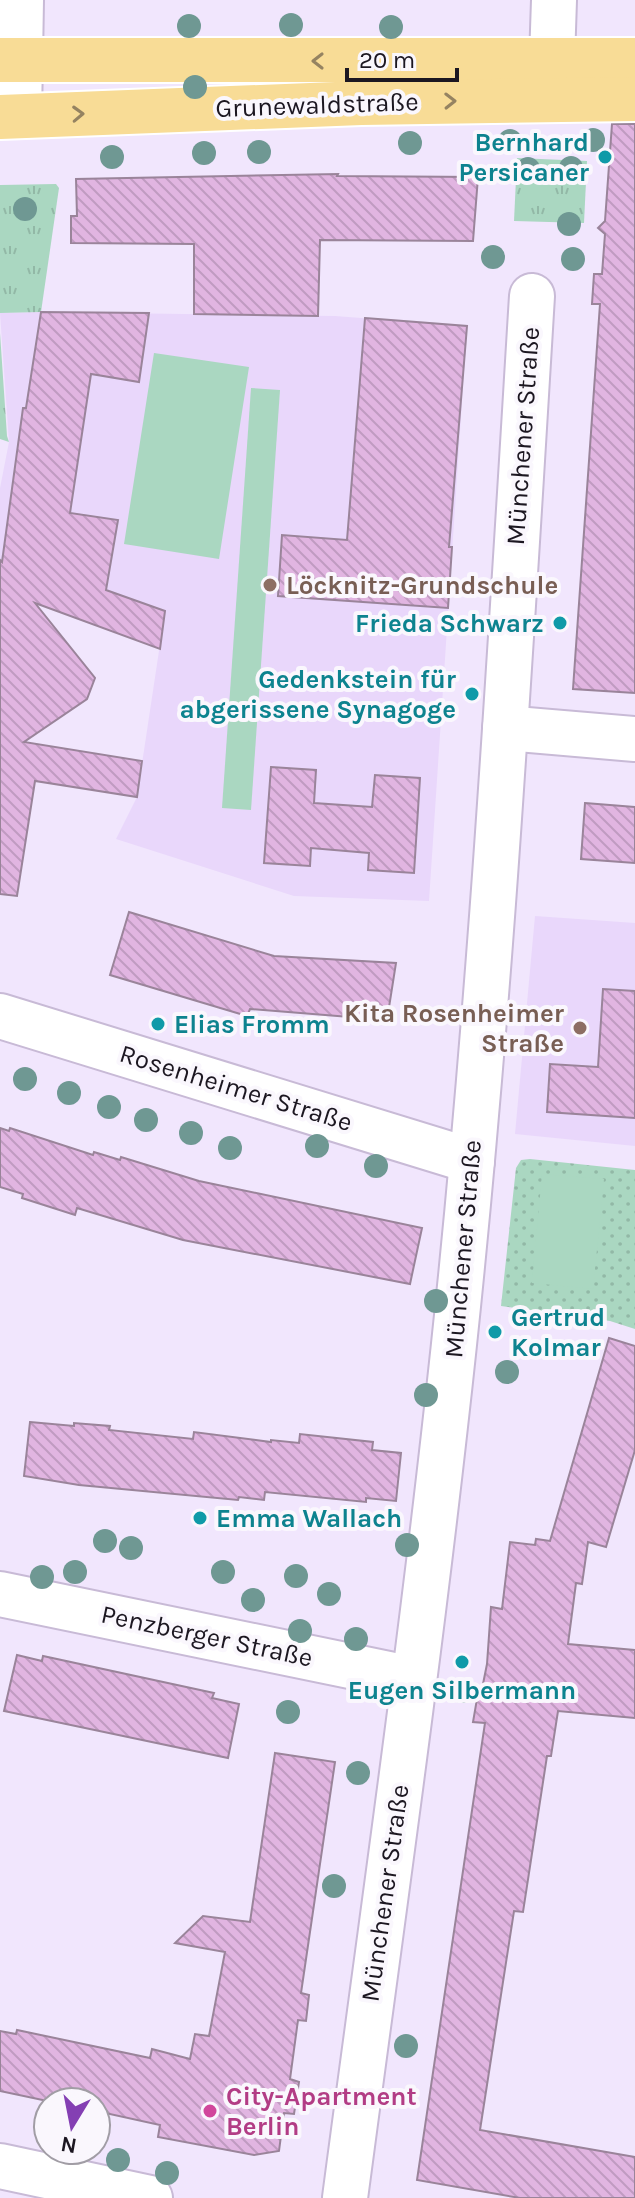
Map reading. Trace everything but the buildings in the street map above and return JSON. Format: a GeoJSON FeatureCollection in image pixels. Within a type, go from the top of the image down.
{"type":"FeatureCollection","features":[{"type":"Feature","properties":{"kind":"main road","name":"Grunewaldstraße"},"geometry":{"type":"LineString","coordinates":[[9,60],[635,60]]}},
{"type":"Feature","properties":{"kind":"main road","name":"Grunewaldstraße"},"geometry":{"type":"LineString","coordinates":[[10,116],[361,103],[635,99]]}},
{"type":"Feature","properties":{"kind":"street"},"geometry":{"type":"LineString","coordinates":[[10,116],[9,60],[21,0]]}},
{"type":"Feature","properties":{"kind":"street"},"geometry":{"type":"LineString","coordinates":[[552,60],[554,0]]}},
{"type":"Feature","properties":{"kind":"street","name":"Münchener Straße"},"geometry":{"type":"LineString","coordinates":[[345,2198],[445,1427],[472,1161],[505,728],[532,296]]}},
{"type":"Feature","properties":{"kind":"street"},"geometry":{"type":"LineString","coordinates":[[505,728],[635,739]]}},
{"type":"Feature","properties":{"kind":"street","name":"Rosenheimer Straße"},"geometry":{"type":"LineString","coordinates":[[0,1016],[472,1161]]}},
{"type":"Feature","properties":{"kind":"street","name":"Penzberger Straße"},"geometry":{"type":"LineString","coordinates":[[0,1594],[413,1679]]}},
{"type":"Feature","properties":{"kind":"street"},"geometry":{"type":"LineString","coordinates":[[0,2166],[150,2198]]}},
{"type":"Feature","properties":{"kind":"shaded area","name":"Löcknitz-Grundschule"},"geometry":{"type":"Polygon","coordinates":[[[0,313],[335,316],[467,326],[429,901],[294,896],[116,839],[137,797],[165,611],[15,558],[0,559],[0,488],[9,442],[0,313]]]}},
{"type":"Feature","properties":{"kind":"shaded area","name":"Kita Rosenheimer Straße"},"geometry":{"type":"Polygon","coordinates":[[[535,916],[635,923],[635,1146],[515,1134],[535,916]]]}},
{"type":"Feature","properties":{"kind":"green space"},"geometry":{"type":"Polygon","coordinates":[[[517,158],[587,161],[584,223],[514,221],[517,158]]]}},
{"type":"Feature","properties":{"kind":"green space"},"geometry":{"type":"Polygon","coordinates":[[[56,184],[59,188],[41,312],[0,313],[0,185],[56,184]]]}},
{"type":"Feature","properties":{"kind":"green space"},"geometry":{"type":"Polygon","coordinates":[[[0,333],[7,436],[9,442],[0,439],[0,333]]]}},
{"type":"Feature","properties":{"kind":"green space"},"geometry":{"type":"Polygon","coordinates":[[[154,353],[249,367],[219,559],[124,544],[154,353]]]}},
{"type":"Feature","properties":{"kind":"green space"},"geometry":{"type":"Polygon","coordinates":[[[251,388],[280,390],[251,810],[222,808],[251,388]]]}},
{"type":"Feature","properties":{"kind":"green space"},"geometry":{"type":"Polygon","coordinates":[[[521,1160],[635,1170],[635,1329],[610,1321],[501,1306],[516,1168],[521,1160]]]}},
{"type":"Feature","properties":{"kind":"green space"},"geometry":{"type":"Polygon","coordinates":[[[542,1174],[604,1179],[593,1289],[532,1283],[542,1174]]]}},
{"type":"Feature","properties":{"kind":"place","name":"Bernhard Persicaner"},"geometry":{"type":"Point","coordinates":[605,157]}},
{"type":"Feature","properties":{"kind":"place","name":"Löcknitz-Grundschule"},"geometry":{"type":"Point","coordinates":[270,585]}},
{"type":"Feature","properties":{"kind":"place","name":"Frieda Schwarz"},"geometry":{"type":"Point","coordinates":[560,623]}},
{"type":"Feature","properties":{"kind":"place","name":"Gedenkstein für abgerissene Synagoge"},"geometry":{"type":"Point","coordinates":[472,694]}},
{"type":"Feature","properties":{"kind":"place","name":"Elias Fromm"},"geometry":{"type":"Point","coordinates":[158,1024]}},
{"type":"Feature","properties":{"kind":"place","name":"Kita Rosenheimer Straße"},"geometry":{"type":"Point","coordinates":[580,1028]}},
{"type":"Feature","properties":{"kind":"place","name":"Gertrud Kolmar"},"geometry":{"type":"Point","coordinates":[495,1332]}},
{"type":"Feature","properties":{"kind":"place","name":"Emma Wallach"},"geometry":{"type":"Point","coordinates":[200,1518]}},
{"type":"Feature","properties":{"kind":"place","name":"Eugen Silbermann"},"geometry":{"type":"Point","coordinates":[462,1662]}},
{"type":"Feature","properties":{"kind":"place","name":"City-Apartment Berlin"},"geometry":{"type":"Point","coordinates":[210,2111]}}]}
